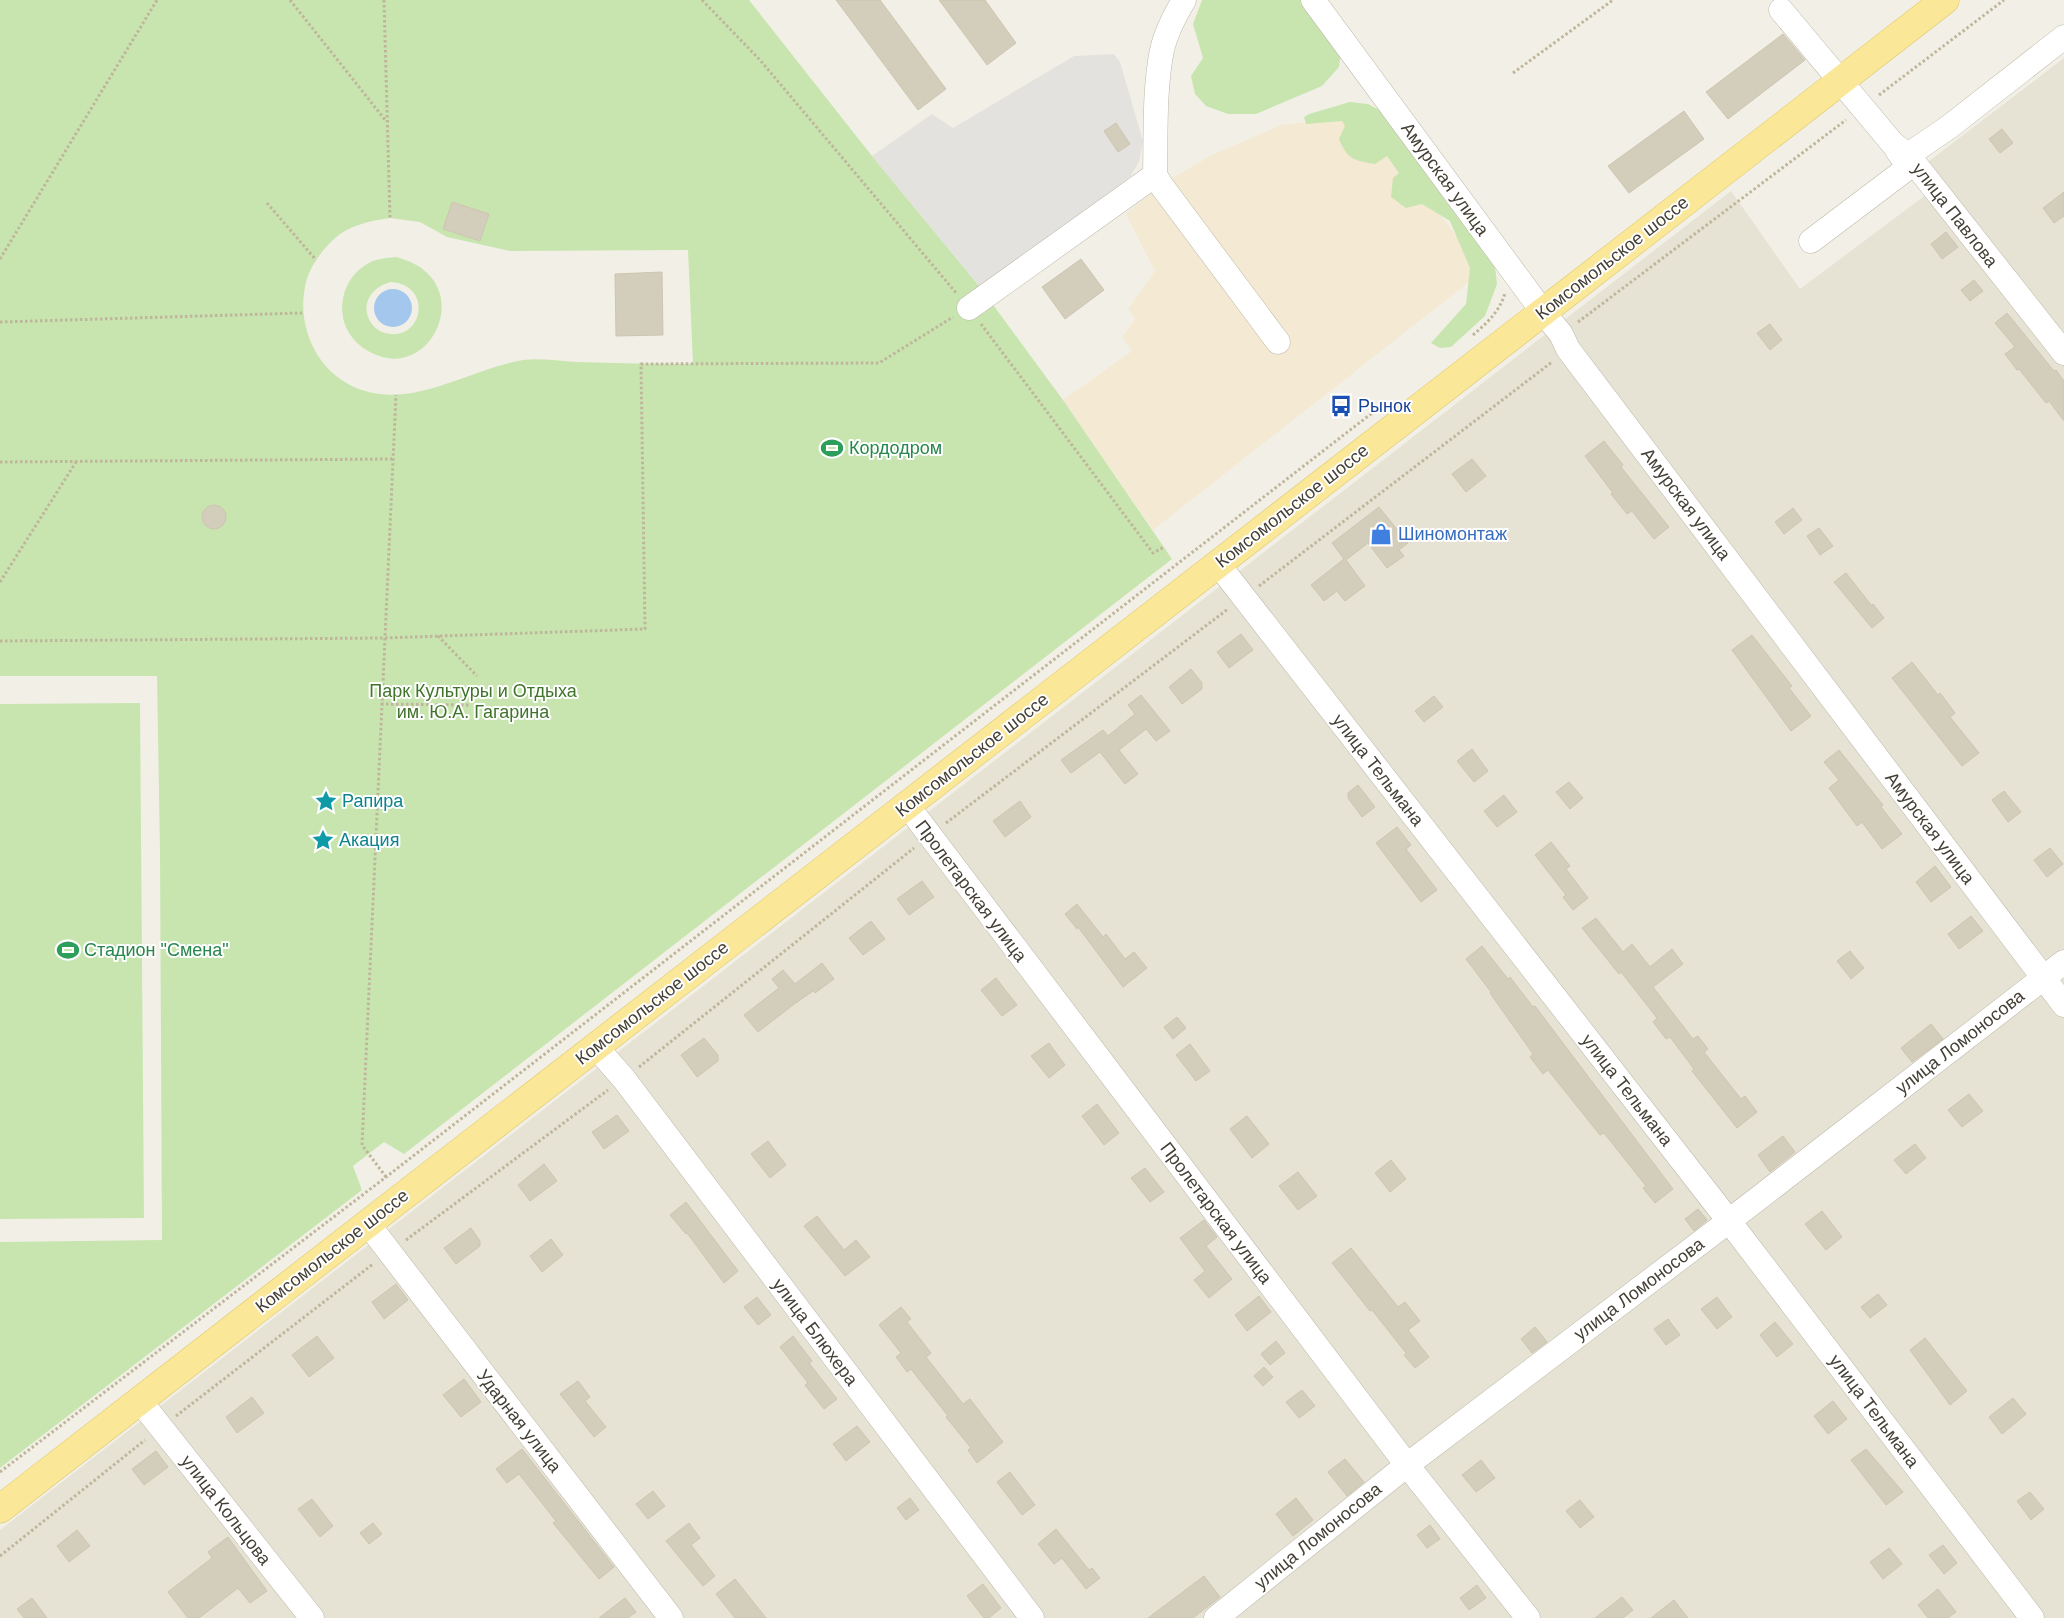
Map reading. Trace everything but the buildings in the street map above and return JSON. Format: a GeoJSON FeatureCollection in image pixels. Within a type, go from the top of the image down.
{"type":"FeatureCollection","features":[{"type":"Feature","properties":{"kind":"main road","name":"Комсомольское шоссе"},"geometry":{"type":"LineString","coordinates":[[0,1509],[1945,0]]}},
{"type":"Feature","properties":{"kind":"street"},"geometry":{"type":"LineString","coordinates":[[1184,0],[1169,29],[1162,48],[1157,92],[1155,174],[1278,342]]}},
{"type":"Feature","properties":{"kind":"street","name":"Амурская улица"},"geometry":{"type":"LineString","coordinates":[[1313,0],[1565,342],[2064,1005]]}},
{"type":"Feature","properties":{"kind":"street","name":"улица Павлова"},"geometry":{"type":"LineString","coordinates":[[1781,10],[1864,106],[2064,353]]}},
{"type":"Feature","properties":{"kind":"street"},"geometry":{"type":"LineString","coordinates":[[1811,241],[1909,167],[1900,150],[1950,127],[2064,37]]}},
{"type":"Feature","properties":{"kind":"street"},"geometry":{"type":"LineString","coordinates":[[969,308],[1155,174]]}},
{"type":"Feature","properties":{"kind":"street","name":"улица Тельмана"},"geometry":{"type":"LineString","coordinates":[[1218,564],[1729,1221],[2032,1618]]}},
{"type":"Feature","properties":{"kind":"street","name":"Пролетарская улица"},"geometry":{"type":"LineString","coordinates":[[907,805],[1407,1465],[1528,1618]]}},
{"type":"Feature","properties":{"kind":"street","name":"улица Ломоносова"},"geometry":{"type":"LineString","coordinates":[[1216,1618],[1407,1465],[1729,1221],[2064,962]]}},
{"type":"Feature","properties":{"kind":"street","name":"улица Блюхера"},"geometry":{"type":"LineString","coordinates":[[596,1047],[624,1079],[1032,1618]]}},
{"type":"Feature","properties":{"kind":"street","name":"Ударная улица"},"geometry":{"type":"LineString","coordinates":[[368,1224],[671,1618]]}},
{"type":"Feature","properties":{"kind":"street","name":"улица Кольцова"},"geometry":{"type":"LineString","coordinates":[[140,1401],[312,1618]]}},
{"type":"Feature","properties":{"kind":"path"},"geometry":{"type":"LineString","coordinates":[[0,258],[157,0]]}},
{"type":"Feature","properties":{"kind":"path"},"geometry":{"type":"LineString","coordinates":[[290,0],[386,121]]}},
{"type":"Feature","properties":{"kind":"path"},"geometry":{"type":"LineString","coordinates":[[384,0],[390,218]]}},
{"type":"Feature","properties":{"kind":"path"},"geometry":{"type":"LineString","coordinates":[[702,0],[760,60],[969,308],[1153,553],[1164,547]]}},
{"type":"Feature","properties":{"kind":"path"},"geometry":{"type":"LineString","coordinates":[[1512,73],[1613,0]]}},
{"type":"Feature","properties":{"kind":"path"},"geometry":{"type":"LineString","coordinates":[[0,1556],[161,1428],[389,1252],[624,1079],[929,836],[1243,598],[1864,106],[2004,0]]}},
{"type":"Feature","properties":{"kind":"path"},"geometry":{"type":"LineString","coordinates":[[267,203],[316,260]]}},
{"type":"Feature","properties":{"kind":"path"},"geometry":{"type":"LineString","coordinates":[[1470,338],[1488,322],[1502,303],[1507,286]]}},
{"type":"Feature","properties":{"kind":"path"},"geometry":{"type":"LineString","coordinates":[[0,640],[383,638],[645,629],[641,364],[879,363],[969,308]]}},
{"type":"Feature","properties":{"kind":"path"},"geometry":{"type":"LineString","coordinates":[[0,322],[302,313]]}},
{"type":"Feature","properties":{"kind":"path"},"geometry":{"type":"LineString","coordinates":[[386,1177],[362,1145],[380,704],[396,395]]}},
{"type":"Feature","properties":{"kind":"path"},"geometry":{"type":"LineString","coordinates":[[0,1472],[386,1177],[1386,402]]}},
{"type":"Feature","properties":{"kind":"path"},"geometry":{"type":"LineString","coordinates":[[0,462],[392,458]]}},
{"type":"Feature","properties":{"kind":"path"},"geometry":{"type":"LineString","coordinates":[[0,582],[76,462]]}},
{"type":"Feature","properties":{"kind":"path"},"geometry":{"type":"LineString","coordinates":[[438,636],[477,676]]}},
{"type":"Feature","properties":{"kind":"path"},"geometry":{"type":"LineString","coordinates":[[380,704],[471,705]]}},
{"type":"Feature","properties":{"kind":"shaded area"},"geometry":{"type":"Polygon","coordinates":[[[1114,54],[1120,62],[1143,141],[1139,162],[1130,177],[980,287],[872,156],[932,114],[953,128],[1074,56],[1114,54]]]}},
{"type":"Feature","properties":{"kind":"shaded area"},"geometry":{"type":"Polygon","coordinates":[[[2064,58],[2064,1618],[0,1618],[0,1530],[1731,191],[1800,289],[1939,185],[1924,165],[2064,58]]]}},
{"type":"Feature","properties":{"kind":"shaded area"},"geometry":{"type":"Polygon","coordinates":[[[1365,116],[1483,271],[1153,530],[1063,400],[1132,351],[1122,337],[1135,319],[1128,309],[1155,271],[1126,214],[1161,185],[1210,156],[1281,125],[1365,116]]]}},
{"type":"Feature","properties":{"kind":"green space","name":"Парк Культуры и Отдыха им. Ю.А. Гагарина"},"geometry":{"type":"Polygon","coordinates":[[[0,0],[749,0],[872,156],[980,287],[1063,400],[1172,559],[404,1154],[384,1142],[353,1166],[362,1190],[0,1468],[0,1242],[162,1240],[157,676],[0,676],[0,0]],[[390,218],[367,222],[346,230],[329,244],[309,274],[303,304],[309,337],[316,352],[326,366],[352,386],[369,392],[388,395],[407,394],[427,390],[504,364],[529,359],[576,362],[693,364],[688,250],[510,251],[447,237],[420,222],[390,218]]]}},
{"type":"Feature","properties":{"kind":"green space"},"geometry":{"type":"Polygon","coordinates":[[[1202,0],[1304,0],[1341,49],[1339,67],[1322,86],[1256,114],[1228,114],[1206,106],[1195,94],[1191,76],[1203,58],[1193,24],[1202,0]]]}},
{"type":"Feature","properties":{"kind":"green space"},"geometry":{"type":"Polygon","coordinates":[[[1350,102],[1368,104],[1381,111],[1494,257],[1497,284],[1485,316],[1451,347],[1440,348],[1431,343],[1466,304],[1470,268],[1450,221],[1422,204],[1406,208],[1391,197],[1393,178],[1399,173],[1387,156],[1375,164],[1352,158],[1345,151],[1339,139],[1345,126],[1342,121],[1306,124],[1304,117],[1309,114],[1350,102]]]}},
{"type":"Feature","properties":{"kind":"green space"},"geometry":{"type":"Polygon","coordinates":[[[396,257],[421,268],[436,284],[442,302],[440,322],[431,339],[418,352],[400,358],[379,356],[355,341],[345,324],[342,306],[346,288],[357,272],[371,262],[396,257]],[[391,282],[385,284],[374,291],[368,300],[367,312],[369,319],[380,331],[398,334],[408,330],[415,322],[418,302],[414,293],[405,285],[391,282]]]}},
{"type":"Feature","properties":{"kind":"green space","name":"Стадион \"Смена\""},"geometry":{"type":"Polygon","coordinates":[[[140,703],[144,1218],[0,1219],[0,704],[140,703]]]}},
{"type":"Feature","properties":{"kind":"water"},"geometry":{"type":"Polygon","coordinates":[[[393,289],[406,295],[412,308],[406,321],[393,327],[380,321],[374,308],[380,295],[393,289]]]}},
{"type":"Feature","properties":{"kind":"place","name":"Рынок"},"geometry":{"type":"Point","coordinates":[1341,406]}},
{"type":"Feature","properties":{"kind":"place","name":"Кордодром"},"geometry":{"type":"Point","coordinates":[832,448]}},
{"type":"Feature","properties":{"kind":"place","name":"Шиномонтаж"},"geometry":{"type":"Point","coordinates":[1381,534]}},
{"type":"Feature","properties":{"kind":"place","name":"Рапира"},"geometry":{"type":"Point","coordinates":[326,801]}},
{"type":"Feature","properties":{"kind":"place","name":"Акация"},"geometry":{"type":"Point","coordinates":[323,840]}},
{"type":"Feature","properties":{"kind":"place","name":"Стадион \"Смена\""},"geometry":{"type":"Point","coordinates":[68,950]}}]}
